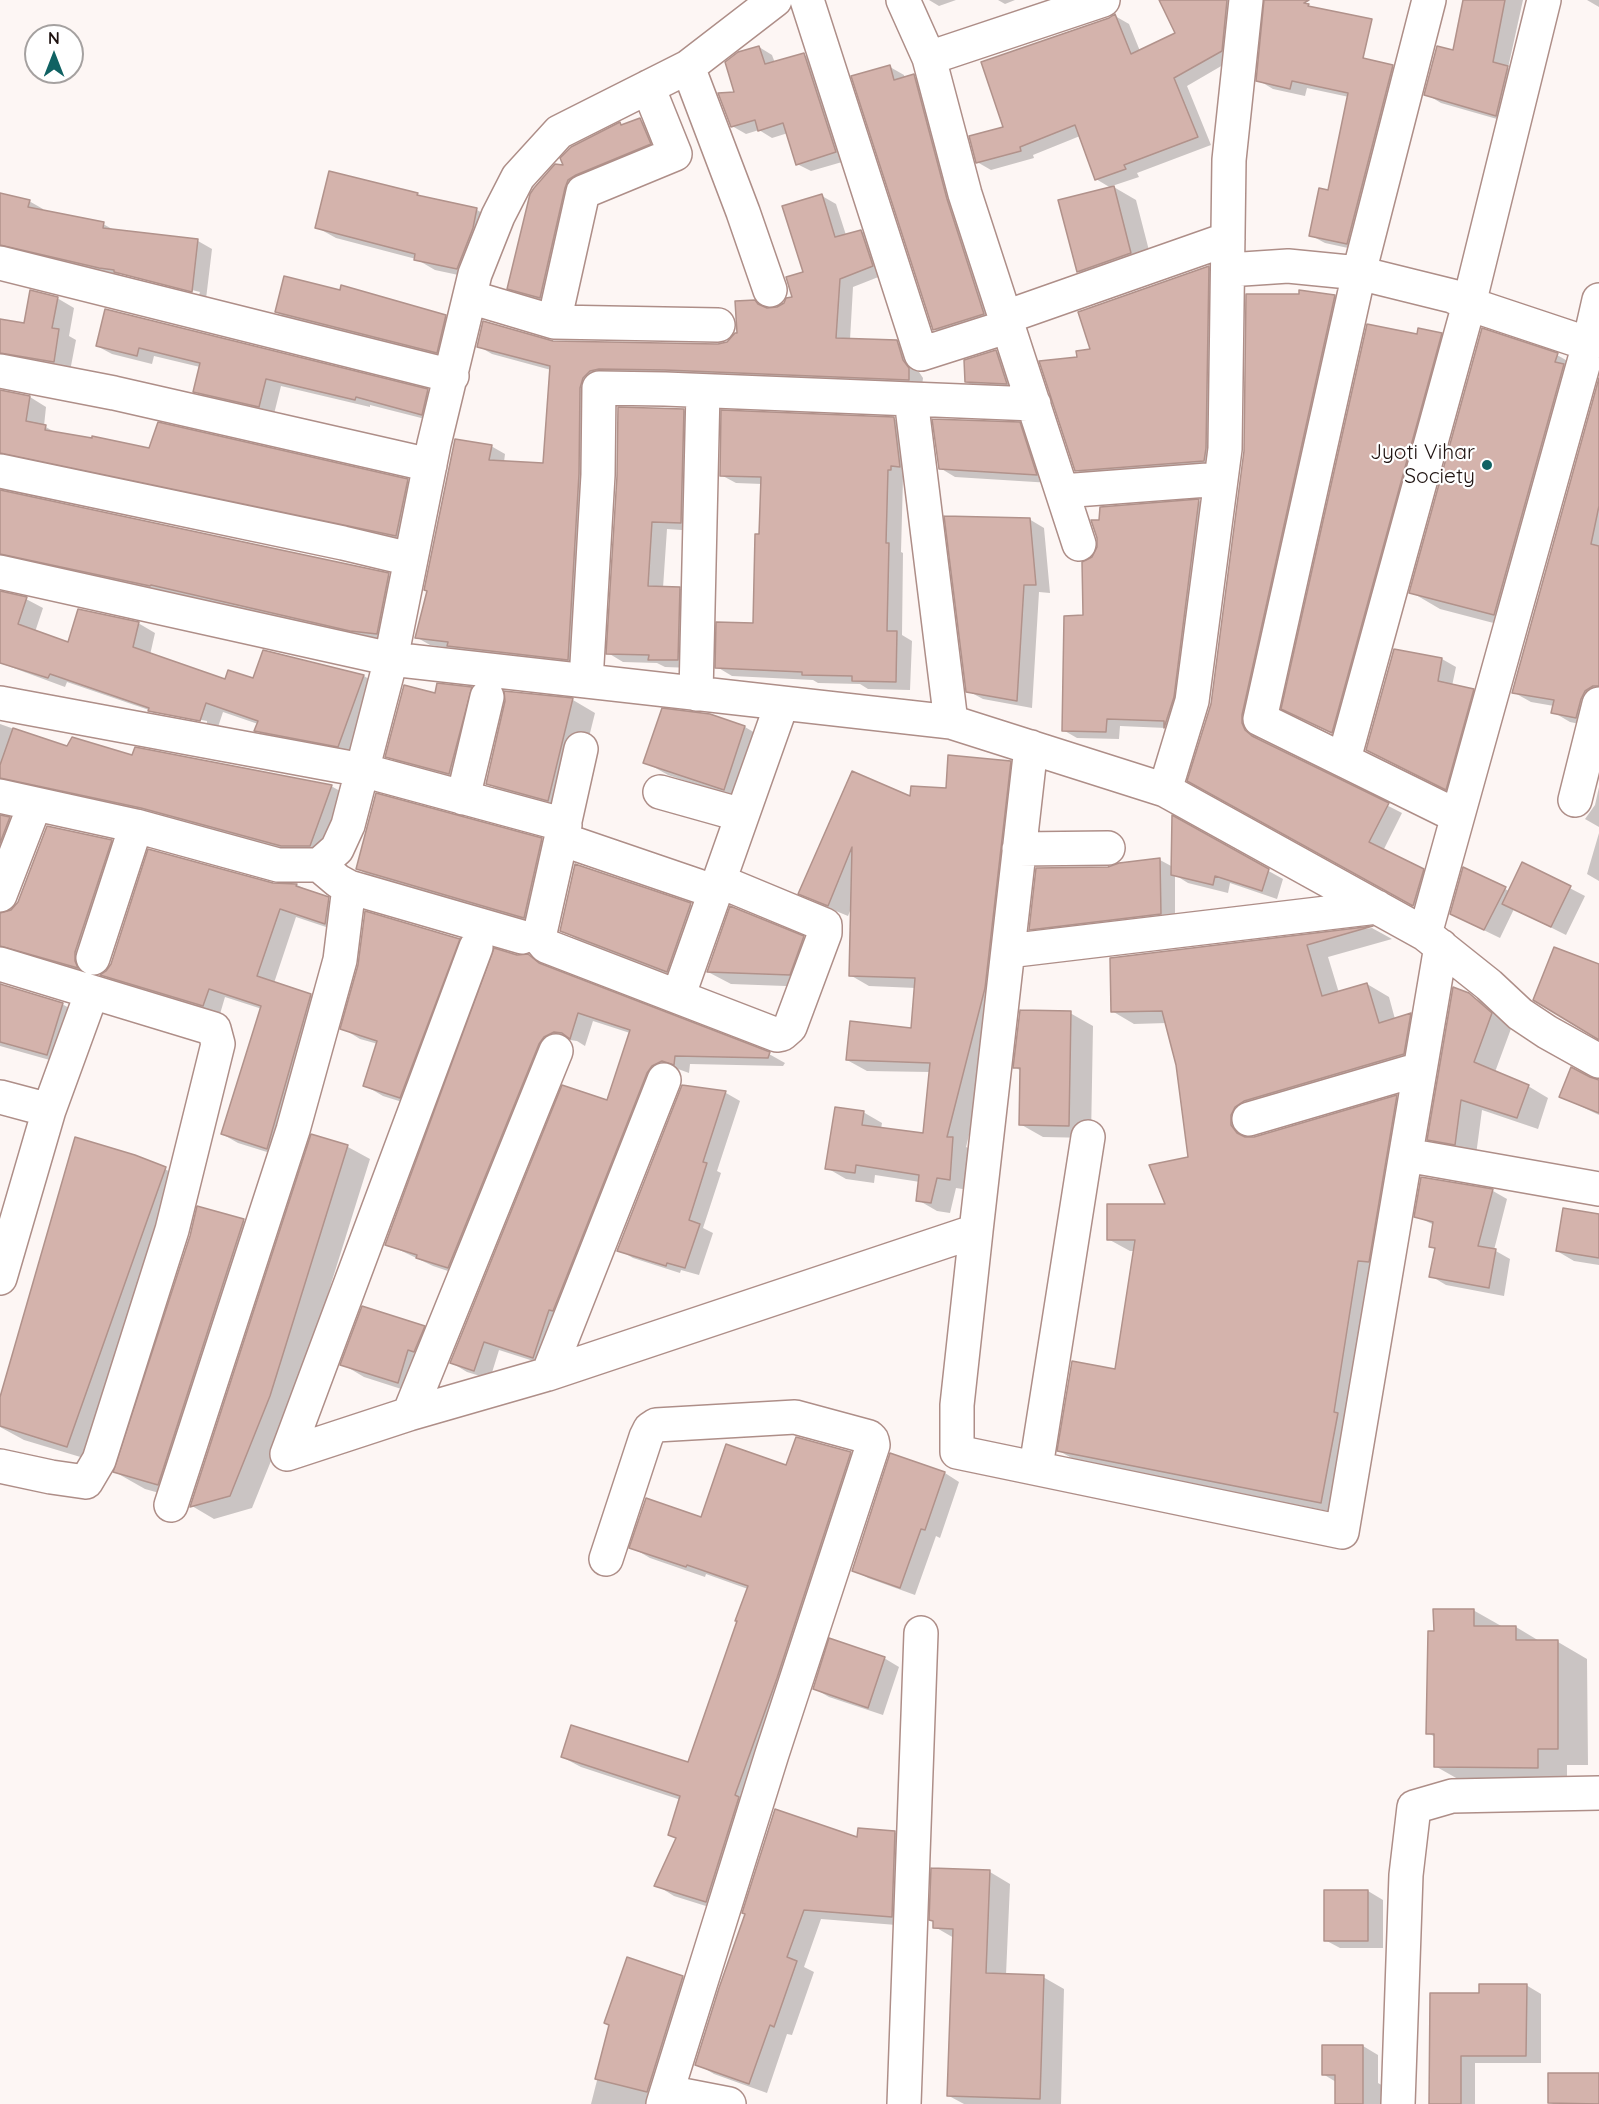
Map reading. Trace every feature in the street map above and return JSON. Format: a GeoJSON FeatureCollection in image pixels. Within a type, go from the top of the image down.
{"type":"FeatureCollection","features":[{"type":"Feature","properties":{"kind":"street"},"geometry":{"type":"LineString","coordinates":[[319,865],[337,849],[348,825],[391,659],[430,465],[475,274],[498,216],[518,177],[559,132],[688,67],[775,0]]}},
{"type":"Feature","properties":{"kind":"street"},"geometry":{"type":"LineString","coordinates":[[807,0],[921,354],[1007,322],[1228,255],[1288,266],[1359,273],[1452,296],[1469,304],[1595,322],[1456,816],[1433,940],[1420,1069],[1342,1532],[957,1452],[957,1405],[1031,747]]}},
{"type":"Feature","properties":{"kind":"street"},"geometry":{"type":"LineString","coordinates":[[903,0],[929,58],[965,194],[1079,544]]}},
{"type":"Feature","properties":{"kind":"street"},"geometry":{"type":"LineString","coordinates":[[929,58],[1103,0]]}},
{"type":"Feature","properties":{"kind":"street"},"geometry":{"type":"LineString","coordinates":[[1165,790],[1192,701],[1225,449],[1229,160],[1246,0]]}},
{"type":"Feature","properties":{"kind":"street"},"geometry":{"type":"LineString","coordinates":[[1429,0],[1359,273],[1260,719],[1456,816]]}},
{"type":"Feature","properties":{"kind":"street"},"geometry":{"type":"LineString","coordinates":[[1344,759],[1469,304],[1545,0]]}},
{"type":"Feature","properties":{"kind":"street"},"geometry":{"type":"LineString","coordinates":[[688,67],[770,290]]}},
{"type":"Feature","properties":{"kind":"street"},"geometry":{"type":"LineString","coordinates":[[554,322],[583,192],[675,154],[648,87]]}},
{"type":"Feature","properties":{"kind":"street"},"geometry":{"type":"LineString","coordinates":[[0,263],[452,376]]}},
{"type":"Feature","properties":{"kind":"street"},"geometry":{"type":"LineString","coordinates":[[470,297],[554,322],[718,326]]}},
{"type":"Feature","properties":{"kind":"street"},"geometry":{"type":"LineString","coordinates":[[0,371],[114,393],[430,465]]}},
{"type":"Feature","properties":{"kind":"street"},"geometry":{"type":"LineString","coordinates":[[586,681],[598,475],[599,388],[1034,404]]}},
{"type":"Feature","properties":{"kind":"street"},"geometry":{"type":"LineString","coordinates":[[696,694],[703,391]]}},
{"type":"Feature","properties":{"kind":"street"},"geometry":{"type":"LineString","coordinates":[[911,399],[951,722]]}},
{"type":"Feature","properties":{"kind":"street"},"geometry":{"type":"LineString","coordinates":[[0,471],[410,559]]}},
{"type":"Feature","properties":{"kind":"street"},"geometry":{"type":"LineString","coordinates":[[1062,491],[1221,479]]}},
{"type":"Feature","properties":{"kind":"street"},"geometry":{"type":"LineString","coordinates":[[0,572],[391,659],[951,722],[1165,790],[1433,940],[1520,1014],[1599,1061]]}},
{"type":"Feature","properties":{"kind":"street"},"geometry":{"type":"LineString","coordinates":[[463,798],[487,697]]}},
{"type":"Feature","properties":{"kind":"street"},"geometry":{"type":"LineString","coordinates":[[0,703],[362,770],[463,798],[563,832],[821,923],[825,925],[825,933],[790,1027],[782,1034],[777,1035],[546,946],[541,940],[540,933],[563,832],[581,749]]}},
{"type":"Feature","properties":{"kind":"street"},"geometry":{"type":"LineString","coordinates":[[678,997],[782,704]]}},
{"type":"Feature","properties":{"kind":"street"},"geometry":{"type":"LineString","coordinates":[[1575,800],[1599,704]]}},
{"type":"Feature","properties":{"kind":"street"},"geometry":{"type":"LineString","coordinates":[[660,792],[742,815]]}},
{"type":"Feature","properties":{"kind":"street"},"geometry":{"type":"LineString","coordinates":[[0,796],[136,826],[278,865],[319,865],[349,887],[522,937]]}},
{"type":"Feature","properties":{"kind":"street"},"geometry":{"type":"LineString","coordinates":[[0,895],[35,804]]}},
{"type":"Feature","properties":{"kind":"street"},"geometry":{"type":"LineString","coordinates":[[93,958],[136,826]]}},
{"type":"Feature","properties":{"kind":"street"},"geometry":{"type":"LineString","coordinates":[[1019,849],[1108,848]]}},
{"type":"Feature","properties":{"kind":"street"},"geometry":{"type":"LineString","coordinates":[[171,1505],[293,1130],[340,960],[349,887]]}},
{"type":"Feature","properties":{"kind":"street"},"geometry":{"type":"LineString","coordinates":[[1008,951],[1377,907]]}},
{"type":"Feature","properties":{"kind":"street"},"geometry":{"type":"LineString","coordinates":[[476,947],[287,1454],[409,1414],[548,1374],[976,1231]]}},
{"type":"Feature","properties":{"kind":"street"},"geometry":{"type":"LineString","coordinates":[[0,964],[214,1029],[218,1044],[172,1230],[99,1460],[86,1482],[51,1478],[0,1466]]}},
{"type":"Feature","properties":{"kind":"street"},"geometry":{"type":"LineString","coordinates":[[0,1278],[49,1110],[92,992]]}},
{"type":"Feature","properties":{"kind":"street"},"geometry":{"type":"LineString","coordinates":[[409,1414],[556,1051]]}},
{"type":"Feature","properties":{"kind":"street"},"geometry":{"type":"LineString","coordinates":[[1249,1119],[1420,1069]]}},
{"type":"Feature","properties":{"kind":"street"},"geometry":{"type":"LineString","coordinates":[[548,1374],[664,1080]]}},
{"type":"Feature","properties":{"kind":"street"},"geometry":{"type":"LineString","coordinates":[[0,1097],[49,1110]]}},
{"type":"Feature","properties":{"kind":"street"},"geometry":{"type":"LineString","coordinates":[[1036,1467],[1088,1137]]}},
{"type":"Feature","properties":{"kind":"street"},"geometry":{"type":"LineString","coordinates":[[1406,1155],[1599,1189]]}},
{"type":"Feature","properties":{"kind":"street"},"geometry":{"type":"LineString","coordinates":[[606,1559],[646,1437],[650,1429],[656,1425],[795,1417],[869,1437],[872,1440],[873,1445],[772,1754],[665,2098],[729,2104]]}},
{"type":"Feature","properties":{"kind":"street"},"geometry":{"type":"LineString","coordinates":[[904,2104],[921,1633]]}},
{"type":"Feature","properties":{"kind":"street"},"geometry":{"type":"LineString","coordinates":[[1398,2104],[1406,1875],[1414,1807],[1452,1796],[1599,1793]]}},
{"type":"Feature","properties":{"kind":"building"},"geometry":{"type":"Polygon","coordinates":[[[1159,0],[1227,0],[1222,51],[1174,78],[1198,137],[1124,165],[1126,169],[1095,180],[1075,125],[1020,147],[1021,151],[976,163],[969,136],[1003,127],[981,62],[1115,14],[1131,54],[1175,33],[1159,0]]]}},
{"type":"Feature","properties":{"kind":"building"},"geometry":{"type":"Polygon","coordinates":[[[1264,0],[1309,0],[1304,3],[1309,4],[1308,6],[1372,19],[1363,58],[1393,65],[1347,244],[1309,236],[1319,188],[1328,190],[1348,93],[1292,81],[1290,89],[1256,81],[1264,0]]]}},
{"type":"Feature","properties":{"kind":"building"},"geometry":{"type":"Polygon","coordinates":[[[1463,0],[1505,0],[1493,62],[1508,66],[1496,116],[1424,95],[1437,46],[1453,50],[1463,0]]]}},
{"type":"Feature","properties":{"kind":"building"},"geometry":{"type":"Polygon","coordinates":[[[759,46],[765,64],[804,53],[836,152],[796,165],[783,123],[758,131],[755,120],[731,127],[718,93],[734,92],[725,62],[738,52],[759,46]]]}},
{"type":"Feature","properties":{"kind":"building"},"geometry":{"type":"Polygon","coordinates":[[[890,65],[894,80],[914,74],[947,199],[984,314],[933,330],[851,76],[890,65]]]}},
{"type":"Feature","properties":{"kind":"building"},"geometry":{"type":"Polygon","coordinates":[[[640,118],[651,144],[568,180],[540,298],[507,289],[530,194],[534,188],[555,164],[563,165],[560,158],[571,147],[620,122],[621,125],[640,118]]]}},
{"type":"Feature","properties":{"kind":"building"},"geometry":{"type":"Polygon","coordinates":[[[329,171],[418,193],[417,195],[477,208],[473,228],[457,269],[414,260],[415,254],[315,228],[329,171]]]}},
{"type":"Feature","properties":{"kind":"building"},"geometry":{"type":"Polygon","coordinates":[[[1114,186],[1131,253],[1077,272],[1058,200],[1114,186]]]}},
{"type":"Feature","properties":{"kind":"building"},"geometry":{"type":"Polygon","coordinates":[[[0,193],[30,200],[28,207],[104,222],[103,228],[198,239],[192,292],[114,272],[114,270],[0,245],[0,193]]]}},
{"type":"Feature","properties":{"kind":"building"},"geometry":{"type":"Polygon","coordinates":[[[822,194],[835,237],[861,230],[873,266],[840,279],[836,338],[897,340],[903,360],[909,368],[909,380],[665,370],[599,369],[590,371],[583,378],[580,388],[579,474],[568,660],[447,646],[448,642],[415,638],[427,591],[424,590],[455,439],[492,445],[489,460],[543,463],[550,366],[477,347],[483,321],[553,341],[718,344],[727,342],[737,333],[735,301],[755,300],[767,308],[777,307],[784,303],[786,298],[792,297],[786,277],[803,272],[782,206],[822,194]]]}},
{"type":"Feature","properties":{"kind":"building"},"geometry":{"type":"Polygon","coordinates":[[[1209,266],[1204,461],[1075,471],[1039,361],[1077,357],[1076,351],[1090,349],[1078,312],[1209,266]]]}},
{"type":"Feature","properties":{"kind":"building"},"geometry":{"type":"Polygon","coordinates":[[[284,276],[340,290],[341,285],[446,315],[437,353],[275,312],[284,276]]]}},
{"type":"Feature","properties":{"kind":"building"},"geometry":{"type":"Polygon","coordinates":[[[30,290],[58,297],[52,328],[59,329],[54,362],[0,353],[0,319],[24,323],[30,290]]]}},
{"type":"Feature","properties":{"kind":"building"},"geometry":{"type":"Polygon","coordinates":[[[1299,290],[1335,295],[1242,723],[1245,730],[1252,736],[1389,803],[1369,842],[1424,869],[1413,906],[1187,781],[1211,704],[1244,451],[1246,294],[1299,294],[1299,290]]]}},
{"type":"Feature","properties":{"kind":"building"},"geometry":{"type":"Polygon","coordinates":[[[105,309],[428,389],[422,415],[356,397],[355,400],[266,379],[259,407],[193,392],[200,363],[139,348],[137,356],[96,346],[105,309]]]}},
{"type":"Feature","properties":{"kind":"building"},"geometry":{"type":"Polygon","coordinates":[[[1367,324],[1417,334],[1418,328],[1442,333],[1332,733],[1281,709],[1367,324]]]}},
{"type":"Feature","properties":{"kind":"building","name":"Jyoti Vihar Society"},"geometry":{"type":"Polygon","coordinates":[[[1482,328],[1558,353],[1555,362],[1564,364],[1494,615],[1409,593],[1482,328]]]}},
{"type":"Feature","properties":{"kind":"building"},"geometry":{"type":"Polygon","coordinates":[[[996,350],[1007,384],[965,382],[964,360],[996,350]]]}},
{"type":"Feature","properties":{"kind":"building"},"geometry":{"type":"Polygon","coordinates":[[[1599,378],[1599,506],[1591,544],[1599,546],[1599,686],[1593,686],[1585,691],[1576,718],[1551,713],[1554,700],[1512,693],[1599,378]]]}},
{"type":"Feature","properties":{"kind":"building"},"geometry":{"type":"Polygon","coordinates":[[[0,390],[30,396],[26,421],[46,425],[45,430],[92,438],[92,436],[149,448],[158,422],[408,479],[396,536],[0,453],[0,390]]]}},
{"type":"Feature","properties":{"kind":"building"},"geometry":{"type":"Polygon","coordinates":[[[618,407],[684,409],[681,523],[652,522],[648,586],[680,587],[678,660],[648,660],[649,655],[606,654],[617,476],[618,407]]]}},
{"type":"Feature","properties":{"kind":"building"},"geometry":{"type":"Polygon","coordinates":[[[721,410],[894,417],[900,467],[891,466],[891,470],[888,470],[886,543],[889,543],[887,631],[897,631],[896,682],[852,681],[852,676],[802,675],[802,672],[715,668],[716,622],[753,623],[755,534],[759,534],[761,477],[720,476],[721,410]]]}},
{"type":"Feature","properties":{"kind":"building"},"geometry":{"type":"Polygon","coordinates":[[[932,419],[1020,422],[1037,475],[939,469],[932,419]]]}},
{"type":"Feature","properties":{"kind":"building"},"geometry":{"type":"Polygon","coordinates":[[[0,490],[389,573],[377,634],[350,631],[151,585],[0,554],[0,490]]]}},
{"type":"Feature","properties":{"kind":"building"},"geometry":{"type":"Polygon","coordinates":[[[1199,499],[1174,697],[1164,728],[1164,721],[1107,719],[1106,732],[1062,731],[1064,616],[1083,615],[1082,562],[1092,557],[1097,547],[1097,538],[1091,520],[1099,520],[1100,507],[1199,499]]]}},
{"type":"Feature","properties":{"kind":"building"},"geometry":{"type":"Polygon","coordinates":[[[944,516],[1030,518],[1036,585],[1024,585],[1017,701],[966,692],[944,516]]]}},
{"type":"Feature","properties":{"kind":"building"},"geometry":{"type":"Polygon","coordinates":[[[0,591],[27,597],[18,624],[68,642],[78,609],[139,622],[133,647],[225,679],[228,670],[253,678],[263,650],[364,675],[338,747],[254,731],[258,721],[206,703],[200,721],[148,711],[149,708],[50,674],[48,678],[0,663],[0,591]]]}},
{"type":"Feature","properties":{"kind":"building"},"geometry":{"type":"Polygon","coordinates":[[[1394,649],[1442,658],[1438,681],[1474,689],[1446,790],[1366,750],[1394,649]]]}},
{"type":"Feature","properties":{"kind":"building"},"geometry":{"type":"Polygon","coordinates":[[[437,683],[472,687],[449,774],[385,757],[404,685],[435,693],[437,683]]]}},
{"type":"Feature","properties":{"kind":"building"},"geometry":{"type":"Polygon","coordinates":[[[504,691],[573,698],[548,801],[486,784],[505,701],[504,691]]]}},
{"type":"Feature","properties":{"kind":"building"},"geometry":{"type":"Polygon","coordinates":[[[662,708],[710,714],[745,726],[724,790],[643,763],[662,708]]]}},
{"type":"Feature","properties":{"kind":"building"},"geometry":{"type":"Polygon","coordinates":[[[13,728],[67,746],[72,737],[132,755],[135,747],[332,785],[310,846],[281,846],[141,808],[0,778],[0,765],[13,728]]]}},
{"type":"Feature","properties":{"kind":"building"},"geometry":{"type":"Polygon","coordinates":[[[948,755],[1011,761],[985,988],[947,1137],[953,1137],[950,1180],[937,1178],[931,1203],[916,1201],[919,1175],[856,1165],[855,1173],[825,1169],[835,1107],[864,1111],[862,1125],[923,1133],[930,1063],[846,1060],[850,1021],[911,1028],[915,978],[849,976],[852,847],[828,906],[798,894],[852,771],[910,796],[911,786],[946,788],[948,755]]]}},
{"type":"Feature","properties":{"kind":"building"},"geometry":{"type":"Polygon","coordinates":[[[376,793],[542,838],[524,918],[356,869],[376,793]]]}},
{"type":"Feature","properties":{"kind":"building"},"geometry":{"type":"Polygon","coordinates":[[[0,815],[10,817],[0,843],[0,815]]]}},
{"type":"Feature","properties":{"kind":"building"},"geometry":{"type":"Polygon","coordinates":[[[1172,815],[1269,869],[1262,891],[1215,876],[1213,885],[1171,875],[1172,815]]]}},
{"type":"Feature","properties":{"kind":"building"},"geometry":{"type":"Polygon","coordinates":[[[47,826],[112,840],[75,952],[78,968],[0,946],[0,913],[11,910],[18,902],[47,826]]]}},
{"type":"Feature","properties":{"kind":"building"},"geometry":{"type":"Polygon","coordinates":[[[148,849],[273,883],[297,884],[296,886],[329,897],[325,924],[280,909],[257,976],[311,994],[267,1149],[221,1134],[261,1006],[209,989],[203,1006],[100,975],[111,964],[148,849]]]}},
{"type":"Feature","properties":{"kind":"building"},"geometry":{"type":"Polygon","coordinates":[[[1160,858],[1161,914],[1029,930],[1036,868],[1108,867],[1119,863],[1160,858]]]}},
{"type":"Feature","properties":{"kind":"building"},"geometry":{"type":"Polygon","coordinates":[[[1522,862],[1571,886],[1551,927],[1502,904],[1522,862]]]}},
{"type":"Feature","properties":{"kind":"building"},"geometry":{"type":"Polygon","coordinates":[[[575,864],[691,903],[667,972],[560,931],[575,864]]]}},
{"type":"Feature","properties":{"kind":"building"},"geometry":{"type":"Polygon","coordinates":[[[1463,867],[1506,887],[1484,930],[1450,914],[1463,867]]]}},
{"type":"Feature","properties":{"kind":"building"},"geometry":{"type":"Polygon","coordinates":[[[730,906],[804,936],[790,975],[707,972],[730,906]]]}},
{"type":"Feature","properties":{"kind":"building"},"geometry":{"type":"Polygon","coordinates":[[[365,911],[460,939],[400,1098],[363,1086],[377,1041],[340,1029],[358,965],[365,911]]]}},
{"type":"Feature","properties":{"kind":"building"},"geometry":{"type":"Polygon","coordinates":[[[1373,926],[1307,945],[1322,996],[1367,983],[1379,1023],[1411,1013],[1404,1054],[1244,1101],[1235,1107],[1231,1115],[1231,1125],[1237,1133],[1245,1137],[1254,1137],[1397,1095],[1369,1262],[1358,1261],[1334,1412],[1338,1413],[1321,1503],[1057,1451],[1072,1361],[1115,1369],[1135,1240],[1107,1240],[1107,1204],[1165,1204],[1149,1165],[1188,1157],[1176,1065],[1162,1011],[1111,1012],[1110,958],[1373,926]]]}},
{"type":"Feature","properties":{"kind":"building"},"geometry":{"type":"Polygon","coordinates":[[[1554,947],[1599,964],[1599,1040],[1533,1000],[1554,947]]]}},
{"type":"Feature","properties":{"kind":"building"},"geometry":{"type":"Polygon","coordinates":[[[494,948],[517,955],[528,954],[539,963],[770,1052],[768,1058],[675,1056],[674,1065],[662,1061],[652,1066],[647,1073],[553,1311],[549,1310],[533,1358],[484,1342],[474,1371],[450,1363],[562,1085],[607,1100],[630,1030],[578,1013],[570,1039],[562,1033],[554,1032],[544,1037],[539,1044],[448,1268],[385,1245],[494,948]]]}},
{"type":"Feature","properties":{"kind":"building"},"geometry":{"type":"Polygon","coordinates":[[[0,984],[63,1003],[47,1055],[0,1042],[0,984]]]}},
{"type":"Feature","properties":{"kind":"building"},"geometry":{"type":"Polygon","coordinates":[[[1453,987],[1469,993],[1492,1013],[1474,1062],[1529,1085],[1517,1118],[1461,1100],[1455,1145],[1427,1140],[1453,987]]]}},
{"type":"Feature","properties":{"kind":"building"},"geometry":{"type":"Polygon","coordinates":[[[1020,1010],[1071,1011],[1069,1126],[1019,1125],[1020,1068],[1013,1068],[1020,1010]]]}},
{"type":"Feature","properties":{"kind":"building"},"geometry":{"type":"Polygon","coordinates":[[[1571,1067],[1599,1080],[1599,1113],[1559,1097],[1571,1067]]]}},
{"type":"Feature","properties":{"kind":"building"},"geometry":{"type":"Polygon","coordinates":[[[682,1085],[726,1091],[703,1162],[707,1163],[689,1220],[700,1224],[685,1268],[667,1263],[666,1266],[617,1251],[682,1085]]]}},
{"type":"Feature","properties":{"kind":"building"},"geometry":{"type":"Polygon","coordinates":[[[311,1134],[348,1145],[270,1396],[230,1496],[190,1507],[311,1134]]]}},
{"type":"Feature","properties":{"kind":"building"},"geometry":{"type":"Polygon","coordinates":[[[75,1137],[166,1167],[67,1447],[0,1426],[0,1397],[75,1137]]]}},
{"type":"Feature","properties":{"kind":"building"},"geometry":{"type":"Polygon","coordinates":[[[1421,1177],[1493,1189],[1478,1246],[1496,1249],[1489,1288],[1429,1277],[1435,1248],[1429,1247],[1433,1222],[1414,1217],[1421,1177]]]}},
{"type":"Feature","properties":{"kind":"building"},"geometry":{"type":"Polygon","coordinates":[[[197,1206],[244,1219],[158,1485],[113,1472],[190,1236],[197,1206]]]}},
{"type":"Feature","properties":{"kind":"building"},"geometry":{"type":"Polygon","coordinates":[[[1563,1208],[1599,1214],[1599,1258],[1556,1251],[1563,1208]]]}},
{"type":"Feature","properties":{"kind":"building"},"geometry":{"type":"Polygon","coordinates":[[[362,1306],[425,1326],[414,1352],[408,1350],[398,1383],[340,1365],[362,1306]]]}},
{"type":"Feature","properties":{"kind":"building"},"geometry":{"type":"Polygon","coordinates":[[[796,1437],[851,1452],[777,1678],[735,1795],[739,1797],[706,1902],[654,1886],[676,1838],[668,1835],[680,1796],[561,1757],[571,1725],[688,1762],[748,1586],[629,1548],[646,1498],[701,1517],[726,1444],[786,1465],[796,1437]]]}},
{"type":"Feature","properties":{"kind":"building"},"geometry":{"type":"Polygon","coordinates":[[[890,1453],[945,1472],[925,1530],[921,1529],[900,1588],[852,1571],[890,1453]]]}},
{"type":"Feature","properties":{"kind":"building"},"geometry":{"type":"Polygon","coordinates":[[[1433,1609],[1474,1609],[1474,1626],[1516,1626],[1516,1640],[1558,1640],[1558,1749],[1538,1749],[1538,1768],[1434,1767],[1434,1734],[1426,1734],[1428,1631],[1434,1631],[1433,1609]]]}},
{"type":"Feature","properties":{"kind":"building"},"geometry":{"type":"Polygon","coordinates":[[[829,1638],[885,1657],[868,1708],[813,1689],[829,1638]]]}},
{"type":"Feature","properties":{"kind":"building"},"geometry":{"type":"Polygon","coordinates":[[[775,1809],[857,1837],[858,1828],[895,1831],[892,1917],[804,1910],[787,1957],[797,1961],[774,2027],[770,2025],[749,2084],[695,2065],[745,1914],[742,1913],[775,1809]]]}},
{"type":"Feature","properties":{"kind":"building"},"geometry":{"type":"Polygon","coordinates":[[[931,1868],[990,1870],[986,1973],[1044,1975],[1040,2099],[947,2096],[953,1929],[933,1928],[933,1921],[929,1920],[931,1868]]]}},
{"type":"Feature","properties":{"kind":"building"},"geometry":{"type":"Polygon","coordinates":[[[1324,1890],[1368,1890],[1368,1941],[1324,1941],[1324,1890]]]}},
{"type":"Feature","properties":{"kind":"building"},"geometry":{"type":"Polygon","coordinates":[[[627,1957],[683,1976],[647,2092],[595,2079],[609,2025],[604,2023],[627,1957]]]}},
{"type":"Feature","properties":{"kind":"building"},"geometry":{"type":"Polygon","coordinates":[[[1479,1984],[1527,1984],[1526,2056],[1461,2056],[1461,2104],[1429,2104],[1430,1993],[1479,1993],[1479,1984]]]}},
{"type":"Feature","properties":{"kind":"building"},"geometry":{"type":"Polygon","coordinates":[[[1322,2045],[1363,2045],[1363,2104],[1335,2104],[1335,2075],[1322,2075],[1322,2045]]]}},
{"type":"Feature","properties":{"kind":"building"},"geometry":{"type":"Polygon","coordinates":[[[1548,2073],[1599,2073],[1599,2104],[1548,2103],[1548,2073]]]}},
{"type":"Feature","properties":{"kind":"place","name":"Jyoti Vihar Society"},"geometry":{"type":"Point","coordinates":[1487,465]}}]}
